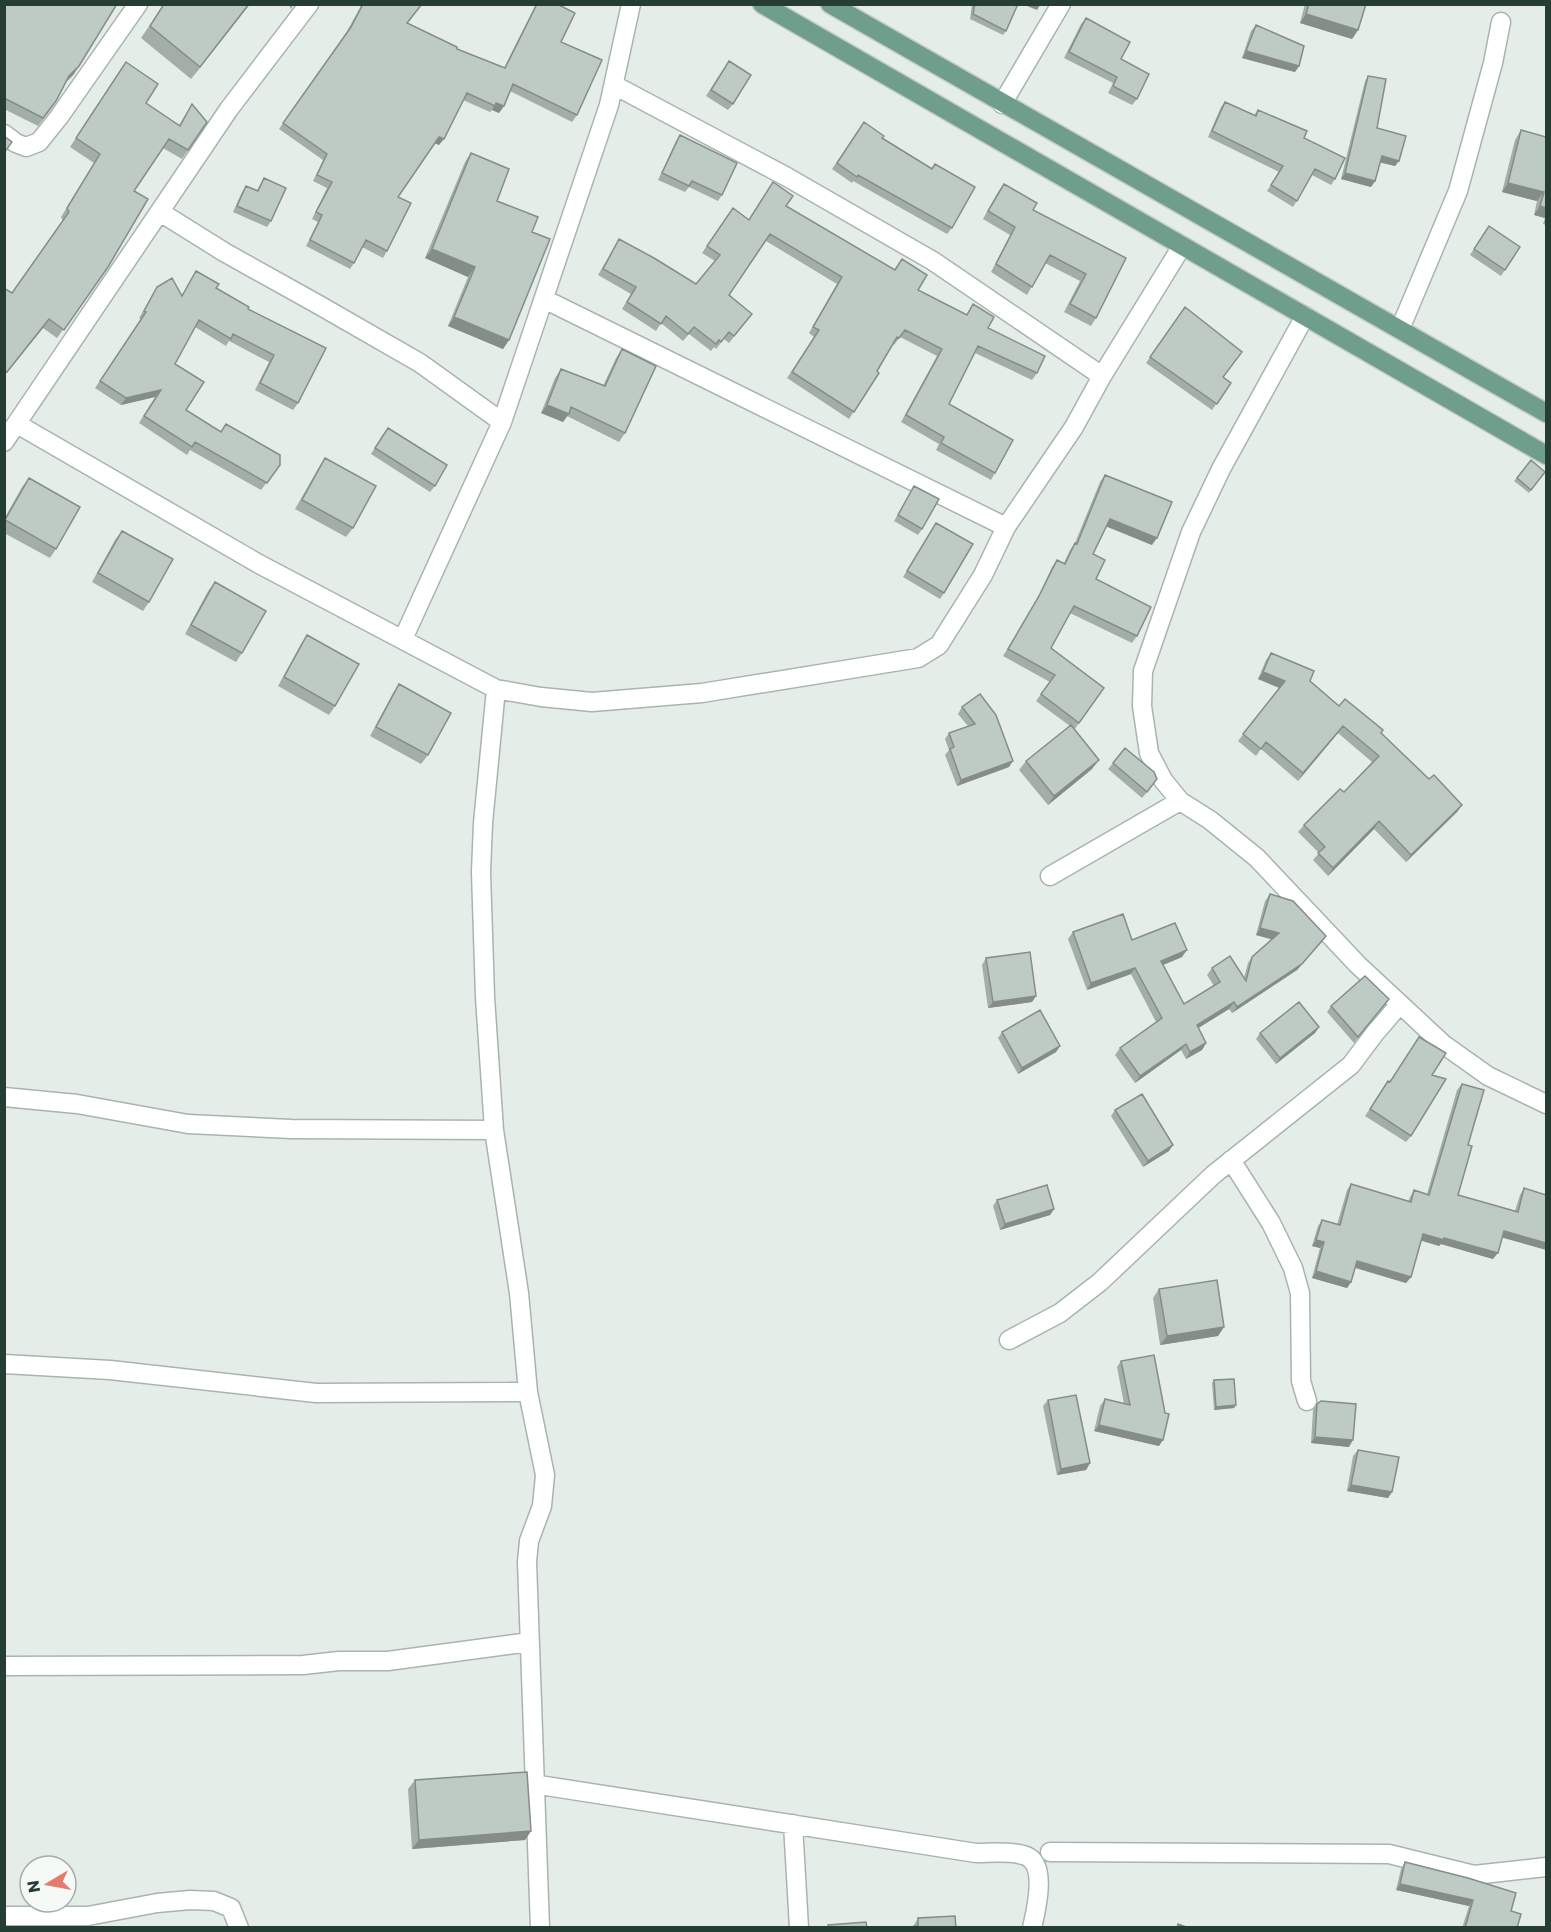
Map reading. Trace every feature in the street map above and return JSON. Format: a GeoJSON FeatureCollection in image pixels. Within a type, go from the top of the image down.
{"type":"FeatureCollection","features":[{"type":"Feature","properties":{"kind":"main road"},"geometry":{"type":"LineString","coordinates":[[762,4],[1546,455]]}},
{"type":"Feature","properties":{"kind":"main road"},"geometry":{"type":"LineString","coordinates":[[830,4],[1546,413]]}},
{"type":"Feature","properties":{"kind":"street"},"geometry":{"type":"LineString","coordinates":[[4,134],[26,147],[39,142],[138,4]]}},
{"type":"Feature","properties":{"kind":"street"},"geometry":{"type":"LineString","coordinates":[[4,442],[229,109],[309,4]]}},
{"type":"Feature","properties":{"kind":"street"},"geometry":{"type":"LineString","coordinates":[[404,639],[502,423],[609,105],[631,4]]}},
{"type":"Feature","properties":{"kind":"street"},"geometry":{"type":"LineString","coordinates":[[1002,104],[1061,4]]}},
{"type":"Feature","properties":{"kind":"street"},"geometry":{"type":"LineString","coordinates":[[1400,329],[1458,191],[1493,63],[1501,22]]}},
{"type":"Feature","properties":{"kind":"street"},"geometry":{"type":"LineString","coordinates":[[614,85],[787,177],[933,261],[1102,376]]}},
{"type":"Feature","properties":{"kind":"street"},"geometry":{"type":"LineString","coordinates":[[160,212],[224,252],[420,363],[502,423]]}},
{"type":"Feature","properties":{"kind":"street"},"geometry":{"type":"LineString","coordinates":[[17,424],[259,564],[496,689],[541,697],[592,702],[702,693],[918,658],[939,645],[983,575],[1006,528],[1074,427],[1102,376],[1182,246]]}},
{"type":"Feature","properties":{"kind":"street"},"geometry":{"type":"LineString","coordinates":[[544,299],[1006,528]]}},
{"type":"Feature","properties":{"kind":"street"},"geometry":{"type":"LineString","coordinates":[[1305,316],[1221,468],[1191,532],[1143,671],[1142,706],[1149,753],[1163,780],[1180,801],[1210,820],[1257,858],[1358,966],[1443,1044],[1488,1076],[1546,1104]]}},
{"type":"Feature","properties":{"kind":"street"},"geometry":{"type":"LineString","coordinates":[[496,689],[483,823],[481,872],[485,997],[494,1130],[519,1293],[528,1392],[544,1475],[542,1506],[530,1541],[527,1562],[540,1928]]}},
{"type":"Feature","properties":{"kind":"street"},"geometry":{"type":"LineString","coordinates":[[1050,876],[1180,801]]}},
{"type":"Feature","properties":{"kind":"street"},"geometry":{"type":"LineString","coordinates":[[1009,1340],[1060,1313],[1100,1282],[1232,1160],[1351,1065],[1400,1004]]}},
{"type":"Feature","properties":{"kind":"street"},"geometry":{"type":"LineString","coordinates":[[4,1097],[77,1104],[188,1124],[291,1130],[494,1130]]}},
{"type":"Feature","properties":{"kind":"street"},"geometry":{"type":"LineString","coordinates":[[1232,1160],[1271,1223],[1293,1268],[1300,1293],[1301,1381],[1307,1401]]}},
{"type":"Feature","properties":{"kind":"street"},"geometry":{"type":"LineString","coordinates":[[4,1364],[110,1370],[316,1393],[528,1392]]}},
{"type":"Feature","properties":{"kind":"street"},"geometry":{"type":"LineString","coordinates":[[4,1666],[303,1665],[339,1661],[388,1660],[529,1642]]}},
{"type":"Feature","properties":{"kind":"street"},"geometry":{"type":"LineString","coordinates":[[534,1784],[976,1853],[1024,1855],[1036,1865],[1038,1875],[1039,1887],[1032,1928]]}},
{"type":"Feature","properties":{"kind":"street"},"geometry":{"type":"LineString","coordinates":[[793,1824],[799,1928]]}},
{"type":"Feature","properties":{"kind":"street"},"geometry":{"type":"LineString","coordinates":[[1050,1852],[1389,1854],[1474,1875],[1546,1867]]}},
{"type":"Feature","properties":{"kind":"street"},"geometry":{"type":"LineString","coordinates":[[4,1916],[88,1916],[157,1903],[190,1900],[214,1901],[231,1908],[239,1928]]}},
{"type":"Feature","properties":{"kind":"building"},"geometry":{"type":"Polygon","coordinates":[[[4,4],[117,4],[79,66],[69,76],[56,101],[43,118],[4,98],[4,4]]]}},
{"type":"Feature","properties":{"kind":"building"},"geometry":{"type":"Polygon","coordinates":[[[164,4],[249,4],[200,67],[150,26],[164,4]]]}},
{"type":"Feature","properties":{"kind":"building"},"geometry":{"type":"Polygon","coordinates":[[[363,4],[422,4],[407,23],[457,49],[505,68],[537,4],[557,4],[575,13],[561,42],[602,60],[577,115],[513,84],[504,106],[496,103],[495,106],[467,93],[444,139],[439,137],[398,197],[411,203],[387,251],[366,240],[354,263],[310,240],[322,215],[316,212],[332,182],[317,175],[327,154],[283,123],[351,27],[363,4]]]}},
{"type":"Feature","properties":{"kind":"building"},"geometry":{"type":"Polygon","coordinates":[[[975,4],[1018,4],[1006,31],[973,14],[975,4]]]}},
{"type":"Feature","properties":{"kind":"building"},"geometry":{"type":"Polygon","coordinates":[[[1309,4],[1366,4],[1358,30],[1306,14],[1309,4]]]}},
{"type":"Feature","properties":{"kind":"building"},"geometry":{"type":"Polygon","coordinates":[[[1086,18],[1130,42],[1121,59],[1149,74],[1137,99],[1113,86],[1117,77],[1069,52],[1086,18]]]}},
{"type":"Feature","properties":{"kind":"building"},"geometry":{"type":"Polygon","coordinates":[[[1256,25],[1304,46],[1299,66],[1246,51],[1256,25]]]}},
{"type":"Feature","properties":{"kind":"building"},"geometry":{"type":"Polygon","coordinates":[[[729,61],[751,75],[733,104],[711,90],[729,61]]]}},
{"type":"Feature","properties":{"kind":"building"},"geometry":{"type":"Polygon","coordinates":[[[126,62],[158,84],[146,103],[180,126],[192,104],[207,122],[188,150],[169,139],[134,191],[148,199],[108,267],[64,330],[49,319],[7,372],[4,370],[4,288],[12,293],[69,212],[67,208],[100,154],[76,138],[126,62]]]}},
{"type":"Feature","properties":{"kind":"building"},"geometry":{"type":"Polygon","coordinates":[[[1368,76],[1386,79],[1377,128],[1406,136],[1399,161],[1382,156],[1375,181],[1345,173],[1368,76]]]}},
{"type":"Feature","properties":{"kind":"building"},"geometry":{"type":"Polygon","coordinates":[[[1225,102],[1256,116],[1258,110],[1307,131],[1304,138],[1345,158],[1335,179],[1315,169],[1297,201],[1271,185],[1283,166],[1212,131],[1225,102]]]}},
{"type":"Feature","properties":{"kind":"building"},"geometry":{"type":"Polygon","coordinates":[[[864,122],[884,136],[882,138],[932,169],[935,164],[975,187],[952,228],[858,175],[857,177],[837,163],[864,122]]]}},
{"type":"Feature","properties":{"kind":"building"},"geometry":{"type":"Polygon","coordinates":[[[1521,130],[1546,137],[1546,208],[1540,206],[1544,192],[1508,183],[1521,130]]]}},
{"type":"Feature","properties":{"kind":"building"},"geometry":{"type":"Polygon","coordinates":[[[680,135],[737,163],[722,195],[692,181],[689,186],[662,173],[680,135]]]}},
{"type":"Feature","properties":{"kind":"building"},"geometry":{"type":"Polygon","coordinates":[[[4,136],[12,142],[4,153],[4,136]]]}},
{"type":"Feature","properties":{"kind":"building"},"geometry":{"type":"Polygon","coordinates":[[[471,153],[509,169],[497,201],[538,217],[532,232],[550,239],[509,340],[454,317],[475,267],[432,249],[471,153]]]}},
{"type":"Feature","properties":{"kind":"building"},"geometry":{"type":"Polygon","coordinates":[[[264,178],[286,188],[271,221],[237,206],[246,186],[258,191],[264,178]]]}},
{"type":"Feature","properties":{"kind":"building"},"geometry":{"type":"Polygon","coordinates":[[[773,182],[793,196],[786,206],[895,270],[902,259],[927,275],[918,290],[967,315],[973,304],[994,317],[988,328],[1045,356],[1037,373],[978,346],[949,404],[1013,440],[995,473],[941,443],[944,437],[906,415],[942,349],[905,330],[899,338],[897,337],[877,371],[879,373],[854,412],[792,372],[819,330],[813,327],[842,277],[770,234],[729,295],[752,314],[734,336],[729,332],[721,342],[719,340],[716,344],[694,327],[688,334],[666,316],[661,324],[627,302],[636,287],[603,269],[619,239],[696,284],[720,255],[707,246],[733,208],[749,220],[773,182]]]}},
{"type":"Feature","properties":{"kind":"building"},"geometry":{"type":"Polygon","coordinates":[[[1004,184],[1037,203],[1033,210],[1126,258],[1096,318],[1070,304],[1086,274],[1050,255],[1032,287],[996,264],[1015,227],[988,211],[1004,184]]]}},
{"type":"Feature","properties":{"kind":"building"},"geometry":{"type":"Polygon","coordinates":[[[1489,226],[1520,247],[1505,270],[1474,249],[1489,226]]]}},
{"type":"Feature","properties":{"kind":"building"},"geometry":{"type":"Polygon","coordinates":[[[196,271],[219,284],[216,288],[249,307],[248,309],[326,348],[298,403],[260,383],[274,355],[233,334],[231,339],[199,320],[175,364],[204,382],[186,410],[221,432],[226,424],[280,455],[280,465],[267,483],[195,442],[192,447],[144,416],[161,390],[126,398],[100,381],[146,312],[144,311],[157,287],[172,278],[182,296],[196,271]]]}},
{"type":"Feature","properties":{"kind":"building"},"geometry":{"type":"Polygon","coordinates":[[[1185,307],[1242,352],[1223,377],[1231,383],[1217,404],[1150,357],[1185,307]]]}},
{"type":"Feature","properties":{"kind":"building"},"geometry":{"type":"Polygon","coordinates":[[[622,349],[656,366],[625,433],[571,407],[569,414],[547,405],[561,369],[605,386],[622,349]]]}},
{"type":"Feature","properties":{"kind":"building"},"geometry":{"type":"Polygon","coordinates":[[[388,428],[447,465],[435,486],[375,448],[388,428]]]}},
{"type":"Feature","properties":{"kind":"building"},"geometry":{"type":"Polygon","coordinates":[[[325,458],[376,486],[353,528],[302,500],[325,458]]]}},
{"type":"Feature","properties":{"kind":"building"},"geometry":{"type":"Polygon","coordinates":[[[1531,460],[1545,472],[1531,490],[1517,478],[1531,460]]]}},
{"type":"Feature","properties":{"kind":"building"},"geometry":{"type":"Polygon","coordinates":[[[1105,475],[1172,502],[1157,538],[1110,519],[1093,554],[1105,560],[1096,579],[1151,607],[1137,636],[1074,606],[1051,648],[1104,688],[1079,723],[1041,694],[1055,675],[1008,649],[1057,560],[1065,564],[1075,543],[1077,544],[1105,475]]]}},
{"type":"Feature","properties":{"kind":"building"},"geometry":{"type":"Polygon","coordinates":[[[29,478],[80,507],[56,549],[5,520],[29,478]]]}},
{"type":"Feature","properties":{"kind":"building"},"geometry":{"type":"Polygon","coordinates":[[[914,486],[939,499],[922,529],[898,515],[914,486]]]}},
{"type":"Feature","properties":{"kind":"building"},"geometry":{"type":"Polygon","coordinates":[[[936,523],[973,544],[944,593],[907,571],[936,523]]]}},
{"type":"Feature","properties":{"kind":"building"},"geometry":{"type":"Polygon","coordinates":[[[122,531],[173,559],[149,602],[98,573],[122,531]]]}},
{"type":"Feature","properties":{"kind":"building"},"geometry":{"type":"Polygon","coordinates":[[[215,582],[266,611],[242,653],[191,625],[215,582]]]}},
{"type":"Feature","properties":{"kind":"building"},"geometry":{"type":"Polygon","coordinates":[[[307,635],[359,664],[335,706],[284,677],[307,635]]]}},
{"type":"Feature","properties":{"kind":"building"},"geometry":{"type":"Polygon","coordinates":[[[1271,653],[1314,671],[1310,681],[1339,706],[1345,699],[1383,730],[1381,733],[1429,779],[1434,775],[1462,805],[1411,855],[1379,821],[1333,868],[1318,853],[1325,847],[1304,825],[1340,789],[1344,792],[1379,756],[1343,726],[1303,773],[1266,742],[1261,749],[1243,734],[1285,681],[1263,672],[1271,653]]]}},
{"type":"Feature","properties":{"kind":"building"},"geometry":{"type":"Polygon","coordinates":[[[399,684],[451,713],[428,755],[376,727],[399,684]]]}},
{"type":"Feature","properties":{"kind":"building"},"geometry":{"type":"Polygon","coordinates":[[[980,694],[996,715],[1013,761],[961,780],[950,749],[954,747],[949,733],[975,724],[962,707],[980,694]]]}},
{"type":"Feature","properties":{"kind":"building"},"geometry":{"type":"Polygon","coordinates":[[[1071,725],[1099,760],[1054,796],[1026,761],[1071,725]]]}},
{"type":"Feature","properties":{"kind":"building"},"geometry":{"type":"Polygon","coordinates":[[[1125,748],[1154,772],[1157,779],[1147,792],[1113,763],[1125,748]]]}},
{"type":"Feature","properties":{"kind":"building"},"geometry":{"type":"Polygon","coordinates":[[[1270,894],[1293,901],[1326,936],[1302,964],[1237,1007],[1234,1002],[1197,1025],[1206,1043],[1190,1052],[1186,1044],[1140,1076],[1120,1048],[1162,1018],[1135,968],[1091,983],[1073,932],[1123,914],[1132,940],[1175,923],[1187,950],[1161,961],[1184,1004],[1220,982],[1212,968],[1230,956],[1246,981],[1252,957],[1279,933],[1260,928],[1270,894]]]}},
{"type":"Feature","properties":{"kind":"building"},"geometry":{"type":"Polygon","coordinates":[[[1030,952],[1036,996],[993,1002],[986,958],[1030,952]]]}},
{"type":"Feature","properties":{"kind":"building"},"geometry":{"type":"Polygon","coordinates":[[[1365,976],[1389,999],[1358,1037],[1331,1006],[1365,976]]]}},
{"type":"Feature","properties":{"kind":"building"},"geometry":{"type":"Polygon","coordinates":[[[1299,1002],[1319,1027],[1280,1058],[1260,1033],[1299,1002]]]}},
{"type":"Feature","properties":{"kind":"building"},"geometry":{"type":"Polygon","coordinates":[[[1040,1010],[1060,1046],[1022,1068],[1002,1032],[1040,1010]]]}},
{"type":"Feature","properties":{"kind":"building"},"geometry":{"type":"Polygon","coordinates":[[[1419,1037],[1446,1053],[1432,1075],[1446,1079],[1411,1136],[1370,1109],[1419,1037]]]}},
{"type":"Feature","properties":{"kind":"building"},"geometry":{"type":"Polygon","coordinates":[[[1462,1084],[1484,1090],[1468,1145],[1472,1146],[1458,1195],[1518,1212],[1524,1188],[1546,1195],[1546,1243],[1504,1231],[1498,1253],[1423,1234],[1411,1277],[1357,1261],[1351,1282],[1316,1271],[1324,1242],[1316,1240],[1322,1220],[1340,1225],[1351,1184],[1411,1202],[1414,1190],[1429,1195],[1462,1084]]]}},
{"type":"Feature","properties":{"kind":"building"},"geometry":{"type":"Polygon","coordinates":[[[1142,1094],[1173,1145],[1148,1161],[1115,1110],[1142,1094]]]}},
{"type":"Feature","properties":{"kind":"building"},"geometry":{"type":"Polygon","coordinates":[[[1047,1185],[1054,1209],[1005,1224],[997,1200],[1047,1185]]]}},
{"type":"Feature","properties":{"kind":"building"},"geometry":{"type":"Polygon","coordinates":[[[1217,1280],[1224,1327],[1167,1336],[1159,1289],[1217,1280]]]}},
{"type":"Feature","properties":{"kind":"building"},"geometry":{"type":"Polygon","coordinates":[[[1154,1355],[1165,1413],[1169,1414],[1163,1440],[1099,1425],[1105,1399],[1130,1405],[1121,1361],[1154,1355]]]}},
{"type":"Feature","properties":{"kind":"building"},"geometry":{"type":"Polygon","coordinates":[[[1234,1379],[1236,1405],[1216,1407],[1214,1380],[1234,1379]]]}},
{"type":"Feature","properties":{"kind":"building"},"geometry":{"type":"Polygon","coordinates":[[[1076,1395],[1090,1463],[1061,1469],[1048,1400],[1076,1395]]]}},
{"type":"Feature","properties":{"kind":"building"},"geometry":{"type":"Polygon","coordinates":[[[1321,1401],[1356,1404],[1353,1440],[1315,1437],[1317,1404],[1321,1401]]]}},
{"type":"Feature","properties":{"kind":"building"},"geometry":{"type":"Polygon","coordinates":[[[1358,1450],[1399,1457],[1392,1492],[1351,1485],[1358,1450]]]}},
{"type":"Feature","properties":{"kind":"building"},"geometry":{"type":"Polygon","coordinates":[[[527,1772],[531,1831],[419,1840],[415,1780],[527,1772]]]}},
{"type":"Feature","properties":{"kind":"building"},"geometry":{"type":"Polygon","coordinates":[[[1405,1862],[1516,1893],[1511,1911],[1521,1914],[1517,1928],[1465,1928],[1473,1900],[1400,1884],[1405,1862]]]}},
{"type":"Feature","properties":{"kind":"building"},"geometry":{"type":"Polygon","coordinates":[[[955,1916],[956,1928],[899,1928],[918,1926],[918,1918],[955,1916]]]}},
{"type":"Feature","properties":{"kind":"building"},"geometry":{"type":"Polygon","coordinates":[[[866,1922],[867,1928],[829,1928],[828,1925],[866,1922]]]}},
{"type":"Feature","properties":{"kind":"building"},"geometry":{"type":"Polygon","coordinates":[[[1178,1924],[1189,1928],[1177,1928],[1178,1924]]]}}]}
